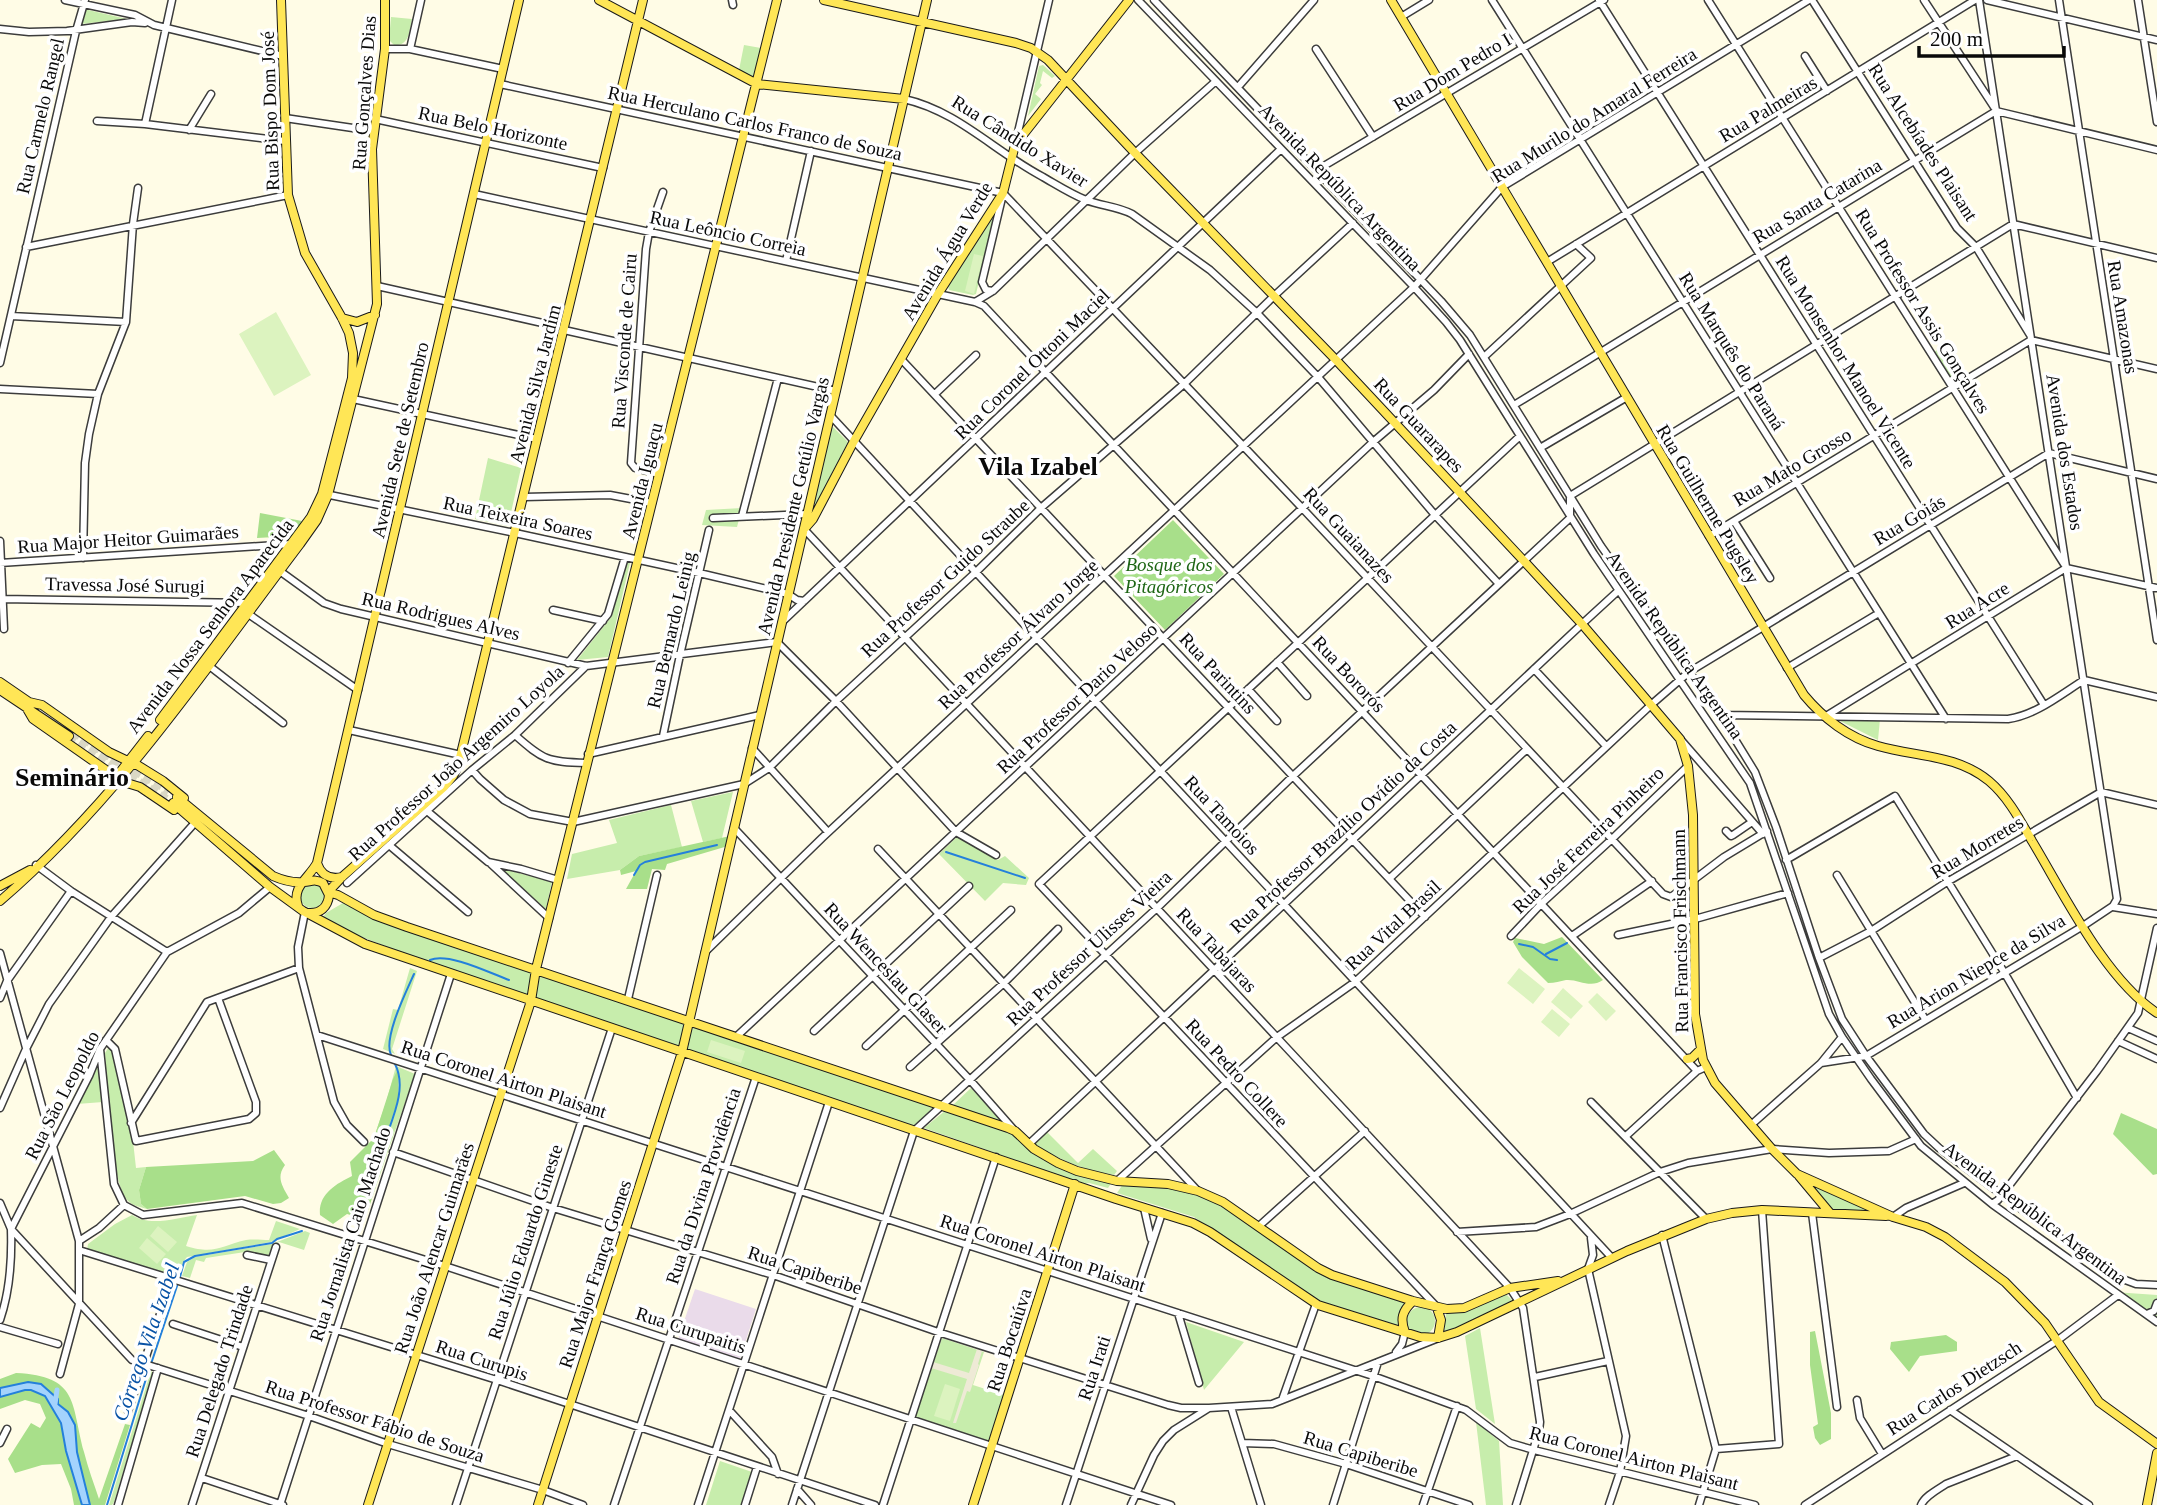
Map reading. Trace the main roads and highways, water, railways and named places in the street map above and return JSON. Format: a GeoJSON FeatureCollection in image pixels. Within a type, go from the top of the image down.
{"type":"FeatureCollection","features":[{"type":"Feature","properties":{"kind":"main road","name":"Rua Bispo Dom José"},"geometry":{"type":"LineString","coordinates":[[281,0],[288,195],[305,253],[349,333]]}},
{"type":"Feature","properties":{"kind":"main road","name":"Rua Gonçalves Dias"},"geometry":{"type":"LineString","coordinates":[[375,314],[377,286],[372,149],[385,49],[386,0]]}},
{"type":"Feature","properties":{"kind":"main road","name":"Avenida Sete de Setembro"},"geometry":{"type":"LineString","coordinates":[[303,882],[317,863],[519,0]]}},
{"type":"Feature","properties":{"kind":"main road","name":"Rua Cândido Xavier"},"geometry":{"type":"LineString","coordinates":[[599,0],[757,84],[904,99]]}},
{"type":"Feature","properties":{"kind":"main road","name":"Avenida Silva Jardim"},"geometry":{"type":"LineString","coordinates":[[461,755],[643,0]]}},
{"type":"Feature","properties":{"kind":"main road","name":"Avenida Silva Jardim"},"geometry":{"type":"LineString","coordinates":[[639,21],[650,0]]}},
{"type":"Feature","properties":{"kind":"main road","name":"Avenida Iguaçu"},"geometry":{"type":"LineString","coordinates":[[531,1001],[536,969],[588,754],[777,0]]}},
{"type":"Feature","properties":{"kind":"main road"},"geometry":{"type":"LineString","coordinates":[[824,0],[922,22]]}},
{"type":"Feature","properties":{"kind":"main road","name":"Avenida Presidente Getúlio Vargas"},"geometry":{"type":"LineString","coordinates":[[812,514],[830,415],[927,0]]}},
{"type":"Feature","properties":{"kind":"main road","name":"Avenida Água Verde"},"geometry":{"type":"LineString","coordinates":[[804,529],[946,282],[1003,193],[1015,145],[1129,0]]}},
{"type":"Feature","properties":{"kind":"main road","name":"Rua Guilherme Pugsley"},"geometry":{"type":"LineString","coordinates":[[1391,0],[1804,695],[1825,717],[1868,743],[1950,760],[1972,769],[1989,781],[2004,797],[2110,967],[2140,1001],[2157,1013]]}},
{"type":"Feature","properties":{"kind":"main road","name":"Rua Guararapes"},"geometry":{"type":"LineString","coordinates":[[922,22],[1016,43],[1037,52],[1067,79],[1460,492],[1582,624],[1680,739]]}},
{"type":"Feature","properties":{"kind":"main road"},"geometry":{"type":"LineString","coordinates":[[1020,121],[1031,125]]}},
{"type":"Feature","properties":{"kind":"main road"},"geometry":{"type":"LineString","coordinates":[[946,282],[945,290],[948,296]]}},
{"type":"Feature","properties":{"kind":"main road"},"geometry":{"type":"LineString","coordinates":[[342,318],[357,322],[375,314]]}},
{"type":"Feature","properties":{"kind":"main road","name":"Avenida Nossa Senhora Aparecida"},"geometry":{"type":"LineString","coordinates":[[0,886],[38,866],[83,823],[208,665],[296,544],[325,494],[375,314]]}},
{"type":"Feature","properties":{"kind":"main road"},"geometry":{"type":"LineString","coordinates":[[349,333],[355,327],[362,326],[369,333]]}},
{"type":"Feature","properties":{"kind":"main road","name":"Avenida Nossa Senhora Aparecida"},"geometry":{"type":"LineString","coordinates":[[325,494],[352,378],[353,353],[349,333]]}},
{"type":"Feature","properties":{"kind":"main road","name":"Avenida Presidente Getúlio Vargas"},"geometry":{"type":"LineString","coordinates":[[682,1052],[804,529]]}},
{"type":"Feature","properties":{"kind":"main road","name":"Avenida Nossa Senhora Aparecida"},"geometry":{"type":"LineString","coordinates":[[131,762],[248,603],[277,569]]}},
{"type":"Feature","properties":{"kind":"main road"},"geometry":{"type":"LineString","coordinates":[[0,682],[27,705],[33,719],[118,779],[154,795],[192,826],[218,836]]}},
{"type":"Feature","properties":{"kind":"main road"},"geometry":{"type":"LineString","coordinates":[[0,690],[71,734]]}},
{"type":"Feature","properties":{"kind":"main road"},"geometry":{"type":"LineString","coordinates":[[27,705],[42,705],[109,752],[163,781],[204,814],[218,836],[270,887],[302,909],[365,944],[1193,1223],[1316,1304],[1420,1337],[1437,1338],[1457,1332],[1662,1235],[1706,1219],[1762,1210],[1893,1217]]}},
{"type":"Feature","properties":{"kind":"main road","name":"Rua Francisco Frischmann"},"geometry":{"type":"LineString","coordinates":[[1680,739],[1688,766],[1693,815],[1695,1014],[1701,1069],[1797,1174],[1893,1217],[1926,1227],[1945,1237],[1987,1268],[2029,1305],[2057,1340],[2099,1402],[2157,1444]]}},
{"type":"Feature","properties":{"kind":"main road","name":"Rua Professor João Argemiro Loyola"},"geometry":{"type":"LineString","coordinates":[[331,889],[345,880],[360,862],[444,787],[453,776],[461,755]]}},
{"type":"Feature","properties":{"kind":"main road"},"geometry":{"type":"LineString","coordinates":[[435,803],[444,787]]}},
{"type":"Feature","properties":{"kind":"main road"},"geometry":{"type":"LineString","coordinates":[[175,800],[273,876],[303,882],[320,881],[338,895],[374,915],[1014,1130],[1029,1144],[1058,1163],[1077,1171],[1122,1181],[1168,1184],[1198,1191],[1223,1202],[1322,1270],[1342,1279],[1447,1309],[1464,1308],[1510,1288],[1566,1280]]}},
{"type":"Feature","properties":{"kind":"main road"},"geometry":{"type":"LineString","coordinates":[[360,862],[372,861]]}},
{"type":"Feature","properties":{"kind":"main road"},"geometry":{"type":"LineString","coordinates":[[317,863],[321,872],[327,876],[345,880]]}},
{"type":"Feature","properties":{"kind":"main road"},"geometry":{"type":"LineString","coordinates":[[0,901],[38,866]]}},
{"type":"Feature","properties":{"kind":"main road"},"geometry":{"type":"LineString","coordinates":[[270,887],[289,880]]}},
{"type":"Feature","properties":{"kind":"main road"},"geometry":{"type":"LineString","coordinates":[[303,882],[295,895],[302,909],[315,913],[322,910],[328,902],[331,889]]}},
{"type":"Feature","properties":{"kind":"main road","name":"Rua João Alencar Guimarães"},"geometry":{"type":"LineString","coordinates":[[368,1505],[531,1001]]}},
{"type":"Feature","properties":{"kind":"main road"},"geometry":{"type":"LineString","coordinates":[[1687,1059],[1700,1050]]}},
{"type":"Feature","properties":{"kind":"main road","name":"Rua Major França Gomes"},"geometry":{"type":"LineString","coordinates":[[538,1505],[682,1052]]}},
{"type":"Feature","properties":{"kind":"main road"},"geometry":{"type":"LineString","coordinates":[[1797,1174],[1830,1213]]}},
{"type":"Feature","properties":{"kind":"main road"},"geometry":{"type":"LineString","coordinates":[[1103,1194],[1122,1181]]}},
{"type":"Feature","properties":{"kind":"main road"},"geometry":{"type":"LineString","coordinates":[[1116,1199],[1122,1181]]}},
{"type":"Feature","properties":{"kind":"main road","name":"Rua Bocaiúva"},"geometry":{"type":"LineString","coordinates":[[973,1505],[1075,1184]]}},
{"type":"Feature","properties":{"kind":"main road"},"geometry":{"type":"LineString","coordinates":[[1405,1332],[1401,1323],[1402,1317],[1413,1301]]}},
{"type":"Feature","properties":{"kind":"main road"},"geometry":{"type":"LineString","coordinates":[[1437,1308],[1441,1320],[1437,1338]]}},
{"type":"Feature","properties":{"kind":"main road"},"geometry":{"type":"LineString","coordinates":[[2147,1505],[2157,1452]]}},
{"type":"Feature","properties":{"kind":"water"},"geometry":{"type":"Polygon","coordinates":[[[28,1382],[41,1384],[58,1399],[58,1404],[68,1412],[75,1425],[77,1452],[90,1505],[82,1505],[66,1451],[61,1423],[45,1396],[25,1390],[0,1397],[0,1388],[28,1382]]]}},
{"type":"Feature","properties":{"kind":"waterway","name":"Córrego Vila Izabel"},"geometry":{"type":"LineString","coordinates":[[634,875],[645,862],[717,845]]}},
{"type":"Feature","properties":{"kind":"waterway","name":"Córrego Vila Izabel"},"geometry":{"type":"LineString","coordinates":[[946,852],[1025,878]]}},
{"type":"Feature","properties":{"kind":"waterway"},"geometry":{"type":"LineString","coordinates":[[1546,954],[1567,943]]}},
{"type":"Feature","properties":{"kind":"waterway","name":"Córrego Vila Izabel"},"geometry":{"type":"LineString","coordinates":[[1519,944],[1533,947],[1550,959],[1557,960]]}},
{"type":"Feature","properties":{"kind":"waterway","name":"Córrego Vila Izabel"},"geometry":{"type":"LineString","coordinates":[[430,960],[438,958],[458,961],[509,980]]}},
{"type":"Feature","properties":{"kind":"waterway","name":"Córrego Vila Izabel"},"geometry":{"type":"LineString","coordinates":[[391,1055],[389,1047],[393,1027],[414,974]]}},
{"type":"Feature","properties":{"kind":"waterway","name":"Córrego Vila Izabel"},"geometry":{"type":"LineString","coordinates":[[383,1146],[399,1094],[399,1074],[395,1064]]}},
{"type":"Feature","properties":{"kind":"waterway","name":"Córrego Vila Izabel"},"geometry":{"type":"LineString","coordinates":[[180,1277],[184,1262],[195,1256],[272,1243],[302,1231]]}},
{"type":"Feature","properties":{"kind":"waterway","name":"Córrego Vila Izabel"},"geometry":{"type":"LineString","coordinates":[[151,1364],[178,1283]]}},
{"type":"Feature","properties":{"kind":"waterway","name":"Córrego Vila Izabel"},"geometry":{"type":"LineString","coordinates":[[107,1505],[149,1369]]}},
{"type":"Feature","properties":{"kind":"waterway"},"geometry":{"type":"LineString","coordinates":[[55,1404],[57,1390]]}},
{"type":"Feature","properties":{"kind":"tunnel"},"geometry":{"type":"LineString","coordinates":[[73,732],[169,791]]}},
{"type":"Feature","properties":{"kind":"tunnel"},"geometry":{"type":"LineString","coordinates":[[69,736],[173,803]]}},
{"type":"Feature","properties":{"kind":"district","name":"Vila Izabel"},"geometry":{"type":"Point","coordinates":[1038,466]}},
{"type":"Feature","properties":{"kind":"district","name":"Seminário"},"geometry":{"type":"Point","coordinates":[72,777]}},
{"type":"Feature","properties":{"kind":"park label","name":"Bosque dos Pitagóricos"},"geometry":{"type":"Point","coordinates":[1169,575]}}]}
